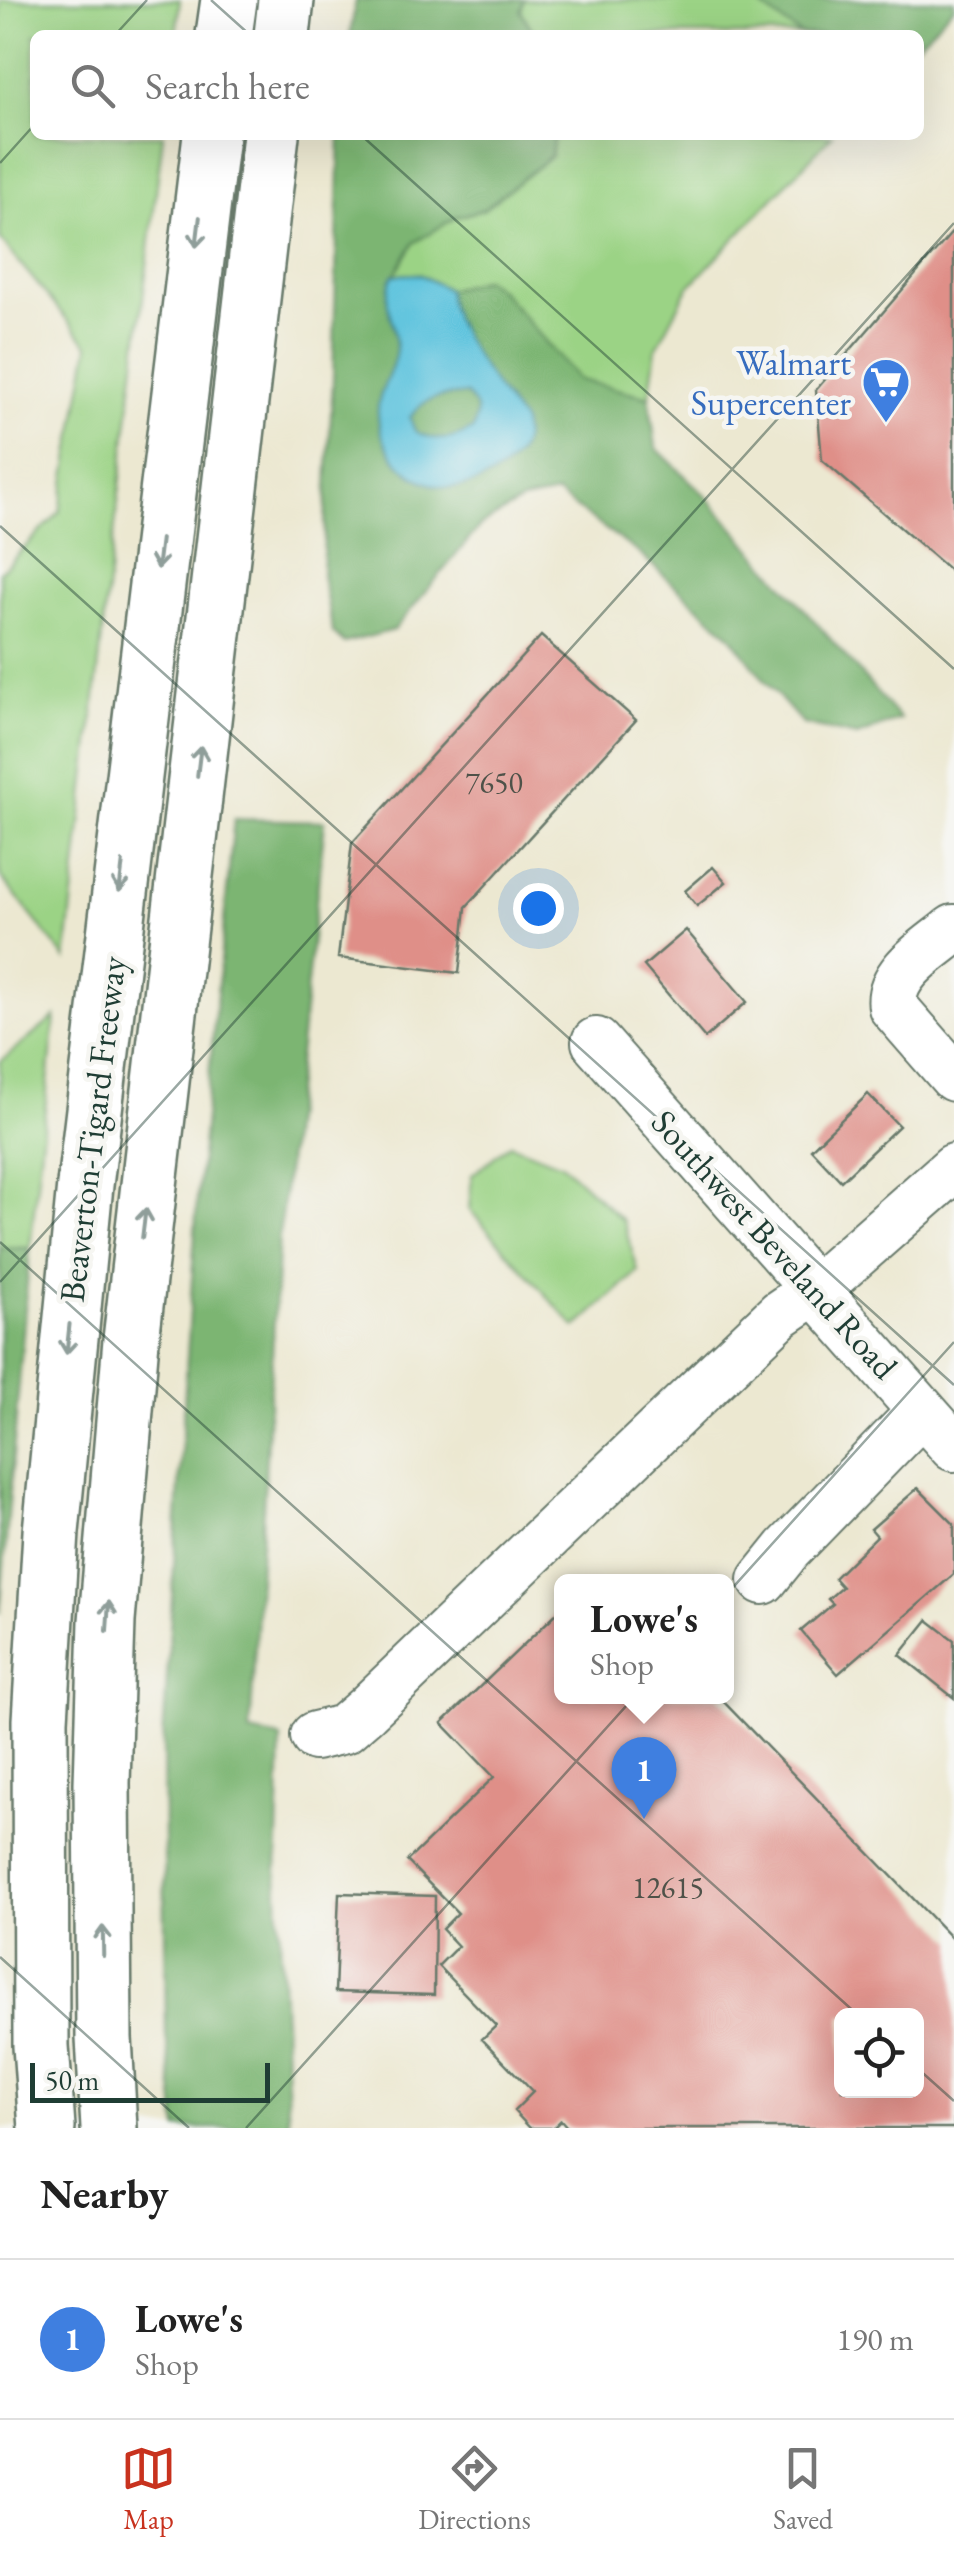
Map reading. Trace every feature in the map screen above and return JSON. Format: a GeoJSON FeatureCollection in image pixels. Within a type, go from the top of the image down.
{"type":"FeatureCollection","features":[{"type":"Feature","properties":{"kind":"highway"},"geometry":{"type":"LineString","coordinates":[[225,30],[228,0]]}},
{"type":"Feature","properties":{"kind":"highway"},"geometry":{"type":"LineString","coordinates":[[283,30],[286,0]]}},
{"type":"Feature","properties":{"kind":"highway","name":"Beaverton-Tigard Freeway"},"geometry":{"type":"LineString","coordinates":[[47,2128],[42,2046],[40,1720],[51,1532],[94,1110],[210,140]]}},
{"type":"Feature","properties":{"kind":"highway","name":"Beaverton-Tigard Freeway"},"geometry":{"type":"LineString","coordinates":[[108,2128],[102,1784],[106,1639],[130,1358],[270,140]]}},
{"type":"Feature","properties":{"kind":"highway"},"geometry":{"type":"LineString","coordinates":[[104,2038],[144,2109],[146,2128]]}},
{"type":"Feature","properties":{"kind":"street"},"geometry":{"type":"LineString","coordinates":[[954,928],[900,976],[892,997],[894,1007],[954,1077]]}},
{"type":"Feature","properties":{"kind":"street","name":"Southwest Beveland Road"},"geometry":{"type":"LineString","coordinates":[[596,1042],[815,1290],[940,1419]]}},
{"type":"Feature","properties":{"kind":"street"},"geometry":{"type":"LineString","coordinates":[[315,1736],[344,1728],[366,1710],[780,1314],[815,1290],[954,1168]]}},
{"type":"Feature","properties":{"kind":"street"},"geometry":{"type":"LineString","coordinates":[[763,1580],[788,1548],[940,1419]]}},
{"type":"Feature","properties":{"kind":"green space"},"geometry":{"type":"Polygon","coordinates":[[[0,0],[180,0],[177,30],[30,30],[30,140],[162,140],[66,959],[0,876],[0,572],[60,512],[89,346],[0,239],[0,0]]]}},
{"type":"Feature","properties":{"kind":"green space"},"geometry":{"type":"Polygon","coordinates":[[[356,0],[524,0],[521,11],[532,30],[351,30],[356,0]]]}},
{"type":"Feature","properties":{"kind":"green space"},"geometry":{"type":"Polygon","coordinates":[[[524,0],[753,0],[794,30],[532,30],[521,11],[524,0]]]}},
{"type":"Feature","properties":{"kind":"green space"},"geometry":{"type":"Polygon","coordinates":[[[753,0],[954,0],[954,6],[924,38],[924,30],[794,30],[753,0]]]}},
{"type":"Feature","properties":{"kind":"green space"},"geometry":{"type":"Polygon","coordinates":[[[340,140],[553,140],[551,156],[484,209],[456,217],[414,243],[394,275],[419,274],[448,290],[485,279],[502,292],[579,380],[649,397],[656,448],[705,495],[900,719],[857,736],[803,724],[730,635],[640,554],[557,494],[522,501],[480,526],[394,630],[344,643],[333,633],[322,575],[340,140]]]}},
{"type":"Feature","properties":{"kind":"green space"},"geometry":{"type":"Polygon","coordinates":[[[553,140],[827,140],[688,288],[656,349],[649,397],[579,380],[502,292],[448,290],[419,274],[393,275],[413,243],[456,217],[484,209],[551,156],[553,140]]]}},
{"type":"Feature","properties":{"kind":"green space"},"geometry":{"type":"Polygon","coordinates":[[[234,819],[325,821],[279,1236],[250,1732],[281,1738],[277,1872],[289,2128],[178,2128],[166,2035],[163,1740],[197,1199],[234,819]]]}},
{"type":"Feature","properties":{"kind":"green space"},"geometry":{"type":"Polygon","coordinates":[[[55,1017],[30,1248],[0,1248],[0,1062],[55,1017]]]}},
{"type":"Feature","properties":{"kind":"green space"},"geometry":{"type":"Polygon","coordinates":[[[510,1144],[562,1164],[623,1221],[638,1271],[576,1328],[469,1209],[472,1175],[510,1144]]]}},
{"type":"Feature","properties":{"kind":"green space"},"geometry":{"type":"Polygon","coordinates":[[[0,1248],[30,1248],[0,1614],[0,1248]]]}},
{"type":"Feature","properties":{"kind":"water"},"geometry":{"type":"Polygon","coordinates":[[[419,274],[448,290],[465,338],[522,421],[524,441],[517,454],[488,478],[463,486],[427,483],[406,470],[389,450],[380,427],[378,406],[396,349],[388,304],[393,275],[419,274]],[[466,394],[427,401],[410,418],[415,431],[444,439],[473,429],[476,410],[466,394]]]}},
{"type":"Feature","properties":{"kind":"building","name":"Walmart Supercenter"},"geometry":{"type":"Polygon","coordinates":[[[954,230],[954,574],[822,460],[816,390],[954,230]]]}},
{"type":"Feature","properties":{"kind":"building"},"geometry":{"type":"Polygon","coordinates":[[[541,636],[636,720],[466,907],[459,973],[338,958],[352,843],[541,636]]]}},
{"type":"Feature","properties":{"kind":"building"},"geometry":{"type":"Polygon","coordinates":[[[713,867],[726,882],[697,906],[685,891],[713,867]]]}},
{"type":"Feature","properties":{"kind":"building"},"geometry":{"type":"Polygon","coordinates":[[[686,930],[747,1002],[705,1038],[644,966],[686,930]]]}},
{"type":"Feature","properties":{"kind":"building"},"geometry":{"type":"Polygon","coordinates":[[[868,1094],[899,1126],[841,1181],[811,1149],[868,1094]]]}},
{"type":"Feature","properties":{"kind":"building"},"geometry":{"type":"Polygon","coordinates":[[[918,1488],[954,1524],[954,1574],[838,1674],[801,1631],[833,1604],[828,1599],[842,1587],[834,1578],[877,1536],[871,1529],[918,1488]]]}},
{"type":"Feature","properties":{"kind":"building"},"geometry":{"type":"Polygon","coordinates":[[[554,1616],[554,1704],[726,1704],[954,1941],[954,2128],[568,2128],[561,2120],[553,2128],[530,2128],[514,2111],[533,2092],[482,2039],[496,2026],[438,1966],[458,1946],[442,1929],[458,1913],[407,1861],[494,1777],[442,1723],[554,1616]]]}},
{"type":"Feature","properties":{"kind":"building"},"geometry":{"type":"Polygon","coordinates":[[[928,1620],[954,1640],[954,1698],[900,1655],[928,1620]]]}},
{"type":"Feature","properties":{"kind":"building"},"geometry":{"type":"Polygon","coordinates":[[[339,1893],[435,1896],[434,1995],[335,1992],[339,1893]]]}},
{"type":"Feature","properties":{"kind":"place","name":"Walmart Supercenter"},"geometry":{"type":"Point","coordinates":[886,424]}},
{"type":"Feature","properties":{"kind":"place","name":"Lowe's"},"geometry":{"type":"Point","coordinates":[644,1819]}}]}
